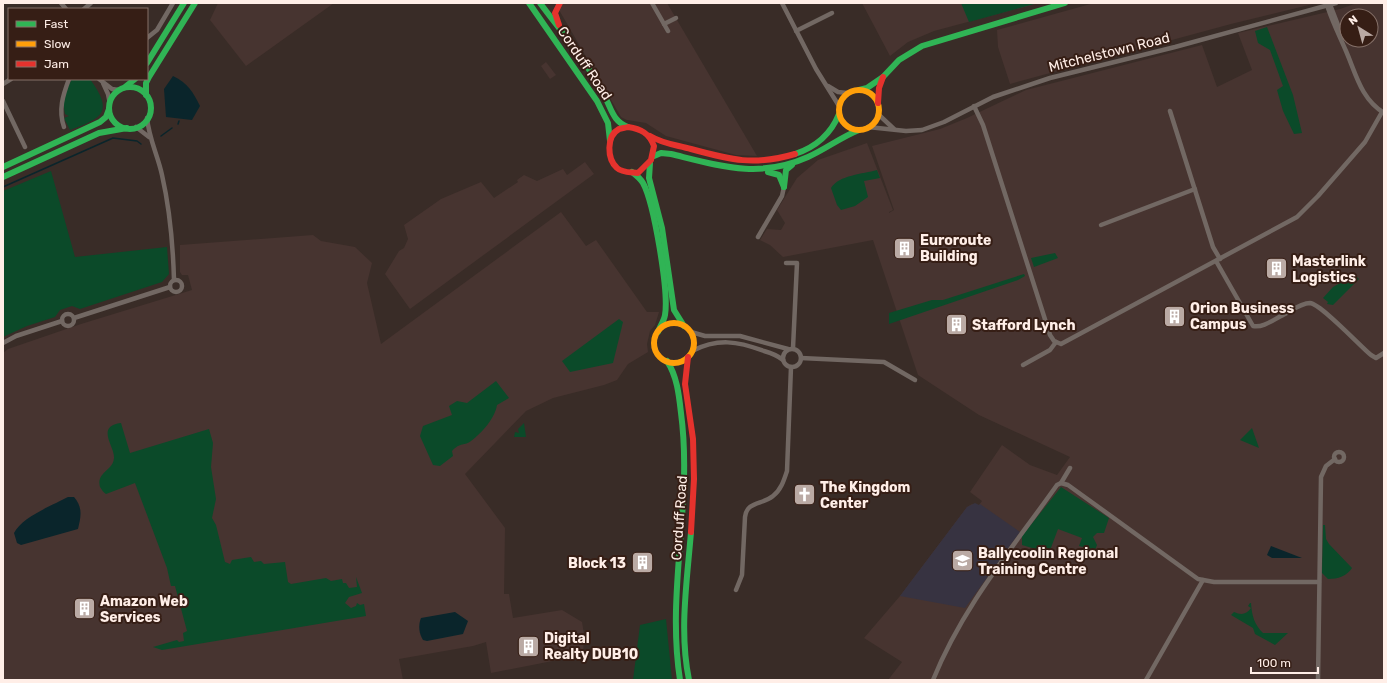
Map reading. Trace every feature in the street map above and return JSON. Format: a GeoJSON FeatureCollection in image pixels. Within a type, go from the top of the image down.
{"type":"FeatureCollection","features":[{"type":"Feature","properties":{"kind":"street"},"geometry":{"type":"LineString","coordinates":[[148,37],[157,30],[173,3]]}},
{"type":"Feature","properties":{"kind":"street"},"geometry":{"type":"LineString","coordinates":[[148,61],[184,3]]}},
{"type":"Feature","properties":{"kind":"street"},"geometry":{"type":"LineString","coordinates":[[148,78],[195,3]]}},
{"type":"Feature","properties":{"kind":"street","name":"Corduff Road"},"geometry":{"type":"LineString","coordinates":[[529,3],[597,101],[608,123],[610,141]]}},
{"type":"Feature","properties":{"kind":"street","name":"Corduff Road"},"geometry":{"type":"LineString","coordinates":[[540,3],[607,99],[620,125],[628,128]]}},
{"type":"Feature","properties":{"kind":"street"},"geometry":{"type":"LineString","coordinates":[[560,3],[556,9],[556,18],[574,50]]}},
{"type":"Feature","properties":{"kind":"street"},"geometry":{"type":"LineString","coordinates":[[652,3],[668,31]]}},
{"type":"Feature","properties":{"kind":"street"},"geometry":{"type":"LineString","coordinates":[[782,3],[796,31],[839,106]]}},
{"type":"Feature","properties":{"kind":"street"},"geometry":{"type":"LineString","coordinates":[[650,136],[654,145],[654,156],[650,163],[638,173],[625,172],[618,168],[610,160],[610,141],[619,130],[628,128],[640,129],[665,144],[741,161],[764,161],[791,155],[814,144],[831,131],[839,114],[839,106],[842,99],[847,94],[867,88],[883,78],[899,60],[922,46],[1065,3]]}},
{"type":"Feature","properties":{"kind":"street","name":"Mitchelstown Road"},"geometry":{"type":"LineString","coordinates":[[868,127],[913,131],[929,128],[1015,88],[1175,47],[1336,3]]}},
{"type":"Feature","properties":{"kind":"street"},"geometry":{"type":"LineString","coordinates":[[974,106],[983,125],[1050,335],[1056,342],[1061,344],[1303,213],[1365,142],[1383,112],[1371,103],[1363,91],[1346,52],[1331,7],[1329,5]]}},
{"type":"Feature","properties":{"kind":"street"},"geometry":{"type":"LineString","coordinates":[[796,31],[832,13]]}},
{"type":"Feature","properties":{"kind":"street"},"geometry":{"type":"LineString","coordinates":[[664,24],[676,18]]}},
{"type":"Feature","properties":{"kind":"street"},"geometry":{"type":"LineString","coordinates":[[757,171],[793,164],[819,152],[842,136],[868,127],[876,119],[878,114],[879,88],[883,78]]}},
{"type":"Feature","properties":{"kind":"street"},"geometry":{"type":"LineString","coordinates":[[64,127],[61,116],[63,93],[69,80]]}},
{"type":"Feature","properties":{"kind":"street"},"geometry":{"type":"LineString","coordinates":[[100,80],[108,94],[110,107],[115,122],[127,128]]}},
{"type":"Feature","properties":{"kind":"street"},"geometry":{"type":"LineString","coordinates":[[3,167],[100,122],[106,117],[114,94],[134,80]]}},
{"type":"Feature","properties":{"kind":"street"},"geometry":{"type":"LineString","coordinates":[[147,80],[146,95],[151,106],[148,118],[151,141],[162,174],[169,209],[174,280],[170,284],[170,288]]}},
{"type":"Feature","properties":{"kind":"street"},"geometry":{"type":"LineString","coordinates":[[103,83],[122,89],[137,88],[146,95]]}},
{"type":"Feature","properties":{"kind":"street"},"geometry":{"type":"LineString","coordinates":[[827,85],[838,92],[847,94]]}},
{"type":"Feature","properties":{"kind":"street"},"geometry":{"type":"LineString","coordinates":[[859,90],[870,93],[878,104]]}},
{"type":"Feature","properties":{"kind":"street"},"geometry":{"type":"LineString","coordinates":[[3,101],[25,147]]}},
{"type":"Feature","properties":{"kind":"street"},"geometry":{"type":"LineString","coordinates":[[1170,111],[1218,260],[1253,326],[1261,327],[1300,306],[1310,303],[1318,306],[1371,355],[1376,358],[1384,352]]}},
{"type":"Feature","properties":{"kind":"street"},"geometry":{"type":"LineString","coordinates":[[839,114],[848,126],[859,130]]}},
{"type":"Feature","properties":{"kind":"street"},"geometry":{"type":"LineString","coordinates":[[878,114],[894,129]]}},
{"type":"Feature","properties":{"kind":"street"},"geometry":{"type":"LineString","coordinates":[[61,116],[68,115]]}},
{"type":"Feature","properties":{"kind":"street"},"geometry":{"type":"LineString","coordinates":[[3,177],[99,133],[109,130],[136,127],[148,118]]}},
{"type":"Feature","properties":{"kind":"street"},"geometry":{"type":"LineString","coordinates":[[136,127],[142,130],[151,141]]}},
{"type":"Feature","properties":{"kind":"street"},"geometry":{"type":"LineString","coordinates":[[17,144],[23,142]]}},
{"type":"Feature","properties":{"kind":"street"},"geometry":{"type":"LineString","coordinates":[[654,156],[661,153],[671,154],[724,168],[774,172],[779,175],[784,187]]}},
{"type":"Feature","properties":{"kind":"street"},"geometry":{"type":"LineString","coordinates":[[650,163],[649,178],[662,228],[674,310],[684,326],[691,332],[705,336],[740,336],[788,350]]}},
{"type":"Feature","properties":{"kind":"street"},"geometry":{"type":"LineString","coordinates":[[758,237],[782,196],[786,170],[793,164]]}},
{"type":"Feature","properties":{"kind":"street"},"geometry":{"type":"LineString","coordinates":[[632,172],[643,183],[655,226],[661,262],[666,308],[663,321],[655,339],[655,348],[660,356],[667,361],[678,362],[688,357],[692,351],[694,341],[691,332]]}},
{"type":"Feature","properties":{"kind":"street"},"geometry":{"type":"LineString","coordinates":[[1101,226],[1194,189]]}},
{"type":"Feature","properties":{"kind":"street"},"geometry":{"type":"LineString","coordinates":[[786,263],[796,263],[793,348]]}},
{"type":"Feature","properties":{"kind":"street"},"geometry":{"type":"LineString","coordinates":[[170,288],[173,292],[180,290],[180,282],[174,280]]}},
{"type":"Feature","properties":{"kind":"street"},"geometry":{"type":"LineString","coordinates":[[74,318],[170,288]]}},
{"type":"Feature","properties":{"kind":"street"},"geometry":{"type":"LineString","coordinates":[[3,343],[16,336],[62,321],[66,314],[72,315],[74,318]]}},
{"type":"Feature","properties":{"kind":"street"},"geometry":{"type":"LineString","coordinates":[[62,321],[64,324],[69,326],[73,324],[74,318]]}},
{"type":"Feature","properties":{"kind":"street"},"geometry":{"type":"LineString","coordinates":[[658,332],[667,324],[672,323],[684,326]]}},
{"type":"Feature","properties":{"kind":"street"},"geometry":{"type":"LineString","coordinates":[[1023,365],[1050,350],[1056,342]]}},
{"type":"Feature","properties":{"kind":"street"},"geometry":{"type":"LineString","coordinates":[[692,351],[713,343],[739,343],[776,355],[783,360],[786,365],[791,367],[797,366],[802,358]]}},
{"type":"Feature","properties":{"kind":"street"},"geometry":{"type":"LineString","coordinates":[[783,360],[783,354],[793,348]]}},
{"type":"Feature","properties":{"kind":"street"},"geometry":{"type":"LineString","coordinates":[[793,348],[800,353],[802,358]]}},
{"type":"Feature","properties":{"kind":"street","name":"Corduff Road"},"geometry":{"type":"LineString","coordinates":[[688,357],[685,384],[691,420],[694,473],[692,523],[683,627],[684,654],[689,680]]}},
{"type":"Feature","properties":{"kind":"street"},"geometry":{"type":"LineString","coordinates":[[802,358],[884,362],[915,380]]}},
{"type":"Feature","properties":{"kind":"street","name":"Corduff Road"},"geometry":{"type":"LineString","coordinates":[[667,361],[675,374],[681,411],[685,459],[684,516],[674,631],[675,651],[680,680]]}},
{"type":"Feature","properties":{"kind":"street"},"geometry":{"type":"LineString","coordinates":[[736,590],[742,575],[747,509],[751,505],[767,500],[775,495],[781,487],[787,471],[791,367]]}},
{"type":"Feature","properties":{"kind":"street"},"geometry":{"type":"LineString","coordinates":[[1318,680],[1321,477],[1326,466],[1335,459]]}},
{"type":"Feature","properties":{"kind":"street"},"geometry":{"type":"LineString","coordinates":[[933,680],[957,627],[979,592],[1057,485],[1061,483],[1070,468]]}},
{"type":"Feature","properties":{"kind":"street"},"geometry":{"type":"LineString","coordinates":[[1061,483],[1068,485],[1191,574],[1203,580],[1319,582]]}},
{"type":"Feature","properties":{"kind":"street"},"geometry":{"type":"LineString","coordinates":[[1146,680],[1203,580]]}},
{"type":"Feature","properties":{"kind":"shaded area"},"geometry":{"type":"Polygon","coordinates":[[[218,3],[334,3],[246,66],[210,20],[218,3]]]}},
{"type":"Feature","properties":{"kind":"shaded area"},"geometry":{"type":"Polygon","coordinates":[[[555,3],[667,3],[757,156],[736,155],[666,136],[646,123],[627,120],[621,117],[555,3]]]}},
{"type":"Feature","properties":{"kind":"shaded area"},"geometry":{"type":"Polygon","coordinates":[[[862,3],[1039,3],[934,31],[908,42],[890,56],[862,3]]]}},
{"type":"Feature","properties":{"kind":"shaded area"},"geometry":{"type":"Polygon","coordinates":[[[1094,3],[1317,3],[1231,24],[1010,84],[998,47],[997,30],[1094,3]]]}},
{"type":"Feature","properties":{"kind":"shaded area"},"geometry":{"type":"Polygon","coordinates":[[[1357,3],[1384,3],[1384,680],[888,680],[902,662],[864,638],[900,596],[967,507],[972,504],[979,505],[982,501],[970,492],[1002,445],[1030,465],[1057,475],[1070,457],[979,415],[918,375],[873,240],[783,257],[770,245],[760,240],[767,229],[781,230],[785,223],[777,210],[797,178],[818,160],[867,143],[893,210],[889,213],[894,210],[872,146],[940,129],[1026,90],[1202,45],[1217,87],[1252,70],[1238,33],[1339,9],[1339,48],[1379,48],[1379,8],[1343,8],[1357,3]]]}},
{"type":"Feature","properties":{"kind":"shaded area"},"geometry":{"type":"Polygon","coordinates":[[[546,62],[556,75],[550,79],[541,66],[546,62]]]}},
{"type":"Feature","properties":{"kind":"shaded area"},"geometry":{"type":"Polygon","coordinates":[[[585,162],[594,174],[410,309],[385,274],[399,251],[404,248],[408,239],[404,225],[441,199],[481,182],[494,198],[518,182],[517,180],[524,175],[537,181],[563,169],[567,175],[585,162]]]}},
{"type":"Feature","properties":{"kind":"shaded area"},"geometry":{"type":"Polygon","coordinates":[[[561,212],[586,246],[596,240],[647,312],[659,312],[655,325],[650,331],[647,344],[648,352],[628,364],[617,380],[604,385],[553,398],[526,411],[465,474],[505,528],[504,594],[509,594],[513,618],[562,610],[582,622],[584,634],[583,655],[491,673],[486,642],[473,646],[399,659],[403,680],[3,680],[3,353],[8,349],[81,324],[192,290],[188,275],[182,275],[180,272],[180,245],[313,235],[321,241],[355,247],[372,263],[367,283],[381,344],[561,212]]]}},
{"type":"Feature","properties":{"kind":"shaded area","name":"Ballycoolin Regional Training Centre"},"geometry":{"type":"Polygon","coordinates":[[[975,503],[980,504],[1020,532],[965,608],[900,596],[967,507],[975,503]]]}},
{"type":"Feature","properties":{"kind":"green space"},"geometry":{"type":"Polygon","coordinates":[[[961,3],[1038,3],[969,22],[961,3]]]}},
{"type":"Feature","properties":{"kind":"green space"},"geometry":{"type":"Polygon","coordinates":[[[1267,27],[1293,95],[1302,133],[1294,134],[1283,111],[1277,90],[1283,86],[1270,50],[1258,43],[1255,31],[1267,27]]]}},
{"type":"Feature","properties":{"kind":"green space"},"geometry":{"type":"Polygon","coordinates":[[[72,80],[91,80],[102,99],[103,106],[97,117],[90,122],[70,130],[64,118],[69,116],[65,114],[64,104],[72,80]]]}},
{"type":"Feature","properties":{"kind":"green space"},"geometry":{"type":"Polygon","coordinates":[[[877,170],[880,178],[864,181],[868,197],[855,206],[841,210],[837,205],[831,188],[840,180],[845,178],[877,170]]]}},
{"type":"Feature","properties":{"kind":"green space"},"geometry":{"type":"Polygon","coordinates":[[[51,171],[75,257],[167,247],[169,274],[162,282],[80,309],[72,306],[60,310],[55,317],[27,326],[3,337],[3,191],[51,171]]]}},
{"type":"Feature","properties":{"kind":"green space"},"geometry":{"type":"Polygon","coordinates":[[[1055,253],[1058,258],[1034,267],[1031,258],[1055,253]]]}},
{"type":"Feature","properties":{"kind":"green space"},"geometry":{"type":"Polygon","coordinates":[[[1024,274],[1025,276],[1018,280],[889,324],[889,313],[932,300],[943,300],[1024,274]]]}},
{"type":"Feature","properties":{"kind":"green space"},"geometry":{"type":"Polygon","coordinates":[[[1355,275],[1359,279],[1333,305],[1327,304],[1328,302],[1323,298],[1333,287],[1355,275]]]}},
{"type":"Feature","properties":{"kind":"green space"},"geometry":{"type":"Polygon","coordinates":[[[619,319],[623,322],[613,363],[570,372],[562,361],[619,319]]]}},
{"type":"Feature","properties":{"kind":"green space"},"geometry":{"type":"Polygon","coordinates":[[[496,381],[509,398],[497,405],[491,420],[484,430],[475,438],[455,448],[452,451],[453,456],[440,466],[433,465],[420,436],[423,426],[452,415],[449,406],[457,401],[467,403],[496,381]]]}},
{"type":"Feature","properties":{"kind":"green space"},"geometry":{"type":"Polygon","coordinates":[[[121,423],[130,453],[209,429],[213,443],[211,467],[216,499],[212,518],[216,525],[225,562],[230,564],[232,560],[251,557],[254,562],[261,561],[264,564],[285,562],[288,582],[291,584],[326,578],[331,581],[342,579],[343,583],[346,583],[349,588],[357,587],[356,577],[362,593],[349,597],[345,603],[351,608],[356,606],[357,603],[360,605],[364,604],[366,616],[162,650],[153,647],[177,640],[179,642],[184,641],[183,633],[187,631],[175,586],[171,586],[167,568],[135,483],[106,494],[100,487],[100,478],[111,466],[114,458],[114,453],[108,438],[109,428],[113,425],[121,423]]]}},
{"type":"Feature","properties":{"kind":"green space"},"geometry":{"type":"Polygon","coordinates":[[[524,423],[526,437],[514,437],[515,432],[519,433],[518,429],[524,423]]]}},
{"type":"Feature","properties":{"kind":"green space"},"geometry":{"type":"Polygon","coordinates":[[[1252,428],[1259,448],[1240,440],[1252,428]]]}},
{"type":"Feature","properties":{"kind":"green space"},"geometry":{"type":"Polygon","coordinates":[[[1061,487],[1109,518],[1104,533],[1097,533],[1093,537],[1097,545],[1095,550],[1079,546],[1082,538],[1058,529],[1049,553],[1022,545],[1022,536],[1061,487]]]}},
{"type":"Feature","properties":{"kind":"green space"},"geometry":{"type":"Polygon","coordinates":[[[1323,525],[1325,525],[1326,539],[1329,544],[1352,568],[1348,573],[1339,578],[1328,579],[1322,573],[1323,525]]]}},
{"type":"Feature","properties":{"kind":"green space"},"geometry":{"type":"Polygon","coordinates":[[[1250,603],[1254,620],[1263,633],[1288,633],[1275,645],[1255,634],[1253,628],[1231,615],[1234,612],[1241,614],[1247,612],[1251,608],[1248,606],[1250,603]]]}},
{"type":"Feature","properties":{"kind":"green space"},"geometry":{"type":"Polygon","coordinates":[[[666,619],[672,680],[633,680],[640,625],[666,619]]]}},
{"type":"Feature","properties":{"kind":"water"},"geometry":{"type":"Polygon","coordinates":[[[173,76],[190,88],[200,106],[192,120],[166,117],[164,89],[173,76]]]}},
{"type":"Feature","properties":{"kind":"water"},"geometry":{"type":"Polygon","coordinates":[[[68,497],[74,497],[80,508],[78,529],[21,545],[17,543],[14,533],[18,527],[38,512],[68,497]]]}},
{"type":"Feature","properties":{"kind":"water"},"geometry":{"type":"Polygon","coordinates":[[[1271,546],[1302,558],[1272,558],[1267,555],[1271,546]]]}},
{"type":"Feature","properties":{"kind":"water"},"geometry":{"type":"Polygon","coordinates":[[[455,612],[468,621],[463,634],[427,641],[423,640],[419,629],[421,618],[455,612]]]}},
{"type":"Feature","properties":{"kind":"waterway"},"geometry":{"type":"LineString","coordinates":[[161,136],[172,128]]}},
{"type":"Feature","properties":{"kind":"waterway"},"geometry":{"type":"LineString","coordinates":[[3,187],[113,138],[137,141],[141,144]]}},
{"type":"Feature","properties":{"kind":"traffic: fast"},"geometry":{"type":"LineString","coordinates":[[148,61],[184,3]]}},
{"type":"Feature","properties":{"kind":"traffic: fast"},"geometry":{"type":"LineString","coordinates":[[148,79],[195,3]]}},
{"type":"Feature","properties":{"kind":"traffic: fast"},"geometry":{"type":"LineString","coordinates":[[529,3],[597,101],[608,123],[610,141]]}},
{"type":"Feature","properties":{"kind":"traffic: fast"},"geometry":{"type":"LineString","coordinates":[[540,3],[592,74],[616,119],[628,127]]}},
{"type":"Feature","properties":{"kind":"traffic: fast"},"geometry":{"type":"LineString","coordinates":[[859,90],[867,88],[883,77],[899,60],[922,46],[1065,3]]}},
{"type":"Feature","properties":{"kind":"traffic: fast"},"geometry":{"type":"LineString","coordinates":[[125,87],[134,80]]}},
{"type":"Feature","properties":{"kind":"traffic: fast"},"geometry":{"type":"LineString","coordinates":[[146,95],[148,80]]}},
{"type":"Feature","properties":{"kind":"traffic: fast"},"geometry":{"type":"LineString","coordinates":[[130,87],[138,89],[147,97],[151,108],[149,116],[141,125],[130,129],[122,127],[113,119],[109,108],[111,100],[119,91],[130,87]]}},
{"type":"Feature","properties":{"kind":"traffic: fast"},"geometry":{"type":"LineString","coordinates":[[3,167],[100,122],[106,117],[109,109]]}},
{"type":"Feature","properties":{"kind":"traffic: fast"},"geometry":{"type":"LineString","coordinates":[[795,154],[810,148],[822,139],[832,128],[839,114]]}},
{"type":"Feature","properties":{"kind":"traffic: fast"},"geometry":{"type":"LineString","coordinates":[[3,177],[99,133],[127,128]]}},
{"type":"Feature","properties":{"kind":"traffic: fast"},"geometry":{"type":"LineString","coordinates":[[654,156],[661,153],[671,154],[723,166],[756,169],[773,168],[790,164],[808,157],[859,130]]}},
{"type":"Feature","properties":{"kind":"traffic: fast"},"geometry":{"type":"LineString","coordinates":[[650,163],[649,178],[662,228],[674,310],[684,326]]}},
{"type":"Feature","properties":{"kind":"traffic: fast"},"geometry":{"type":"LineString","coordinates":[[784,187],[786,170],[792,165]]}},
{"type":"Feature","properties":{"kind":"traffic: fast"},"geometry":{"type":"LineString","coordinates":[[632,172],[642,181],[647,193],[660,248],[666,304],[665,315],[658,332]]}},
{"type":"Feature","properties":{"kind":"traffic: fast"},"geometry":{"type":"LineString","coordinates":[[768,172],[779,175],[784,187]]}},
{"type":"Feature","properties":{"kind":"traffic: fast"},"geometry":{"type":"LineString","coordinates":[[667,361],[673,373],[678,393],[684,447],[684,480],[676,613],[680,680]]}},
{"type":"Feature","properties":{"kind":"traffic: fast"},"geometry":{"type":"LineString","coordinates":[[689,680],[686,662],[684,625],[691,532]]}},
{"type":"Feature","properties":{"kind":"traffic: slow"},"geometry":{"type":"LineString","coordinates":[[859,90],[867,92],[873,96],[877,102],[879,110],[877,118],[873,124],[867,128],[859,130],[851,128],[845,124],[841,118],[839,110],[841,102],[845,96],[851,92],[859,90]]}},
{"type":"Feature","properties":{"kind":"traffic: slow"},"geometry":{"type":"LineString","coordinates":[[674,323],[688,329],[694,343],[688,357],[674,363],[660,357],[654,343],[660,329],[674,323]]}},
{"type":"Feature","properties":{"kind":"traffic: jam"},"geometry":{"type":"LineString","coordinates":[[559,25],[555,13],[560,3]]}},
{"type":"Feature","properties":{"kind":"traffic: jam"},"geometry":{"type":"LineString","coordinates":[[878,103],[879,88],[883,77]]}},
{"type":"Feature","properties":{"kind":"traffic: jam"},"geometry":{"type":"LineString","coordinates":[[628,127],[644,132],[650,138],[654,146],[651,160],[638,173],[619,170],[611,159],[609,148],[612,137],[619,129],[628,127]]}},
{"type":"Feature","properties":{"kind":"traffic: jam"},"geometry":{"type":"LineString","coordinates":[[650,136],[670,144],[731,159],[755,161],[780,158],[795,154]]}},
{"type":"Feature","properties":{"kind":"traffic: jam"},"geometry":{"type":"LineString","coordinates":[[688,357],[685,384],[693,439],[694,479],[691,532]]}},
{"type":"Feature","properties":{"kind":"place","name":"Euroroute Building"},"geometry":{"type":"Point","coordinates":[904,248]}},
{"type":"Feature","properties":{"kind":"place","name":"Masterlink Logistics"},"geometry":{"type":"Point","coordinates":[1276,269]}},
{"type":"Feature","properties":{"kind":"place","name":"Orion Business Campus"},"geometry":{"type":"Point","coordinates":[1174,316]}},
{"type":"Feature","properties":{"kind":"place","name":"Stafford Lynch"},"geometry":{"type":"Point","coordinates":[957,325]}},
{"type":"Feature","properties":{"kind":"place","name":"The Kingdom Center"},"geometry":{"type":"Point","coordinates":[804,495]}},
{"type":"Feature","properties":{"kind":"place","name":"Ballycoolin Regional Training Centre"},"geometry":{"type":"Point","coordinates":[962,561]}},
{"type":"Feature","properties":{"kind":"place","name":"Block 13"},"geometry":{"type":"Point","coordinates":[642,563]}},
{"type":"Feature","properties":{"kind":"place","name":"Amazon Web Services"},"geometry":{"type":"Point","coordinates":[84,609]}},
{"type":"Feature","properties":{"kind":"place","name":"Digital Realty DUB10"},"geometry":{"type":"Point","coordinates":[528,646]}}]}
